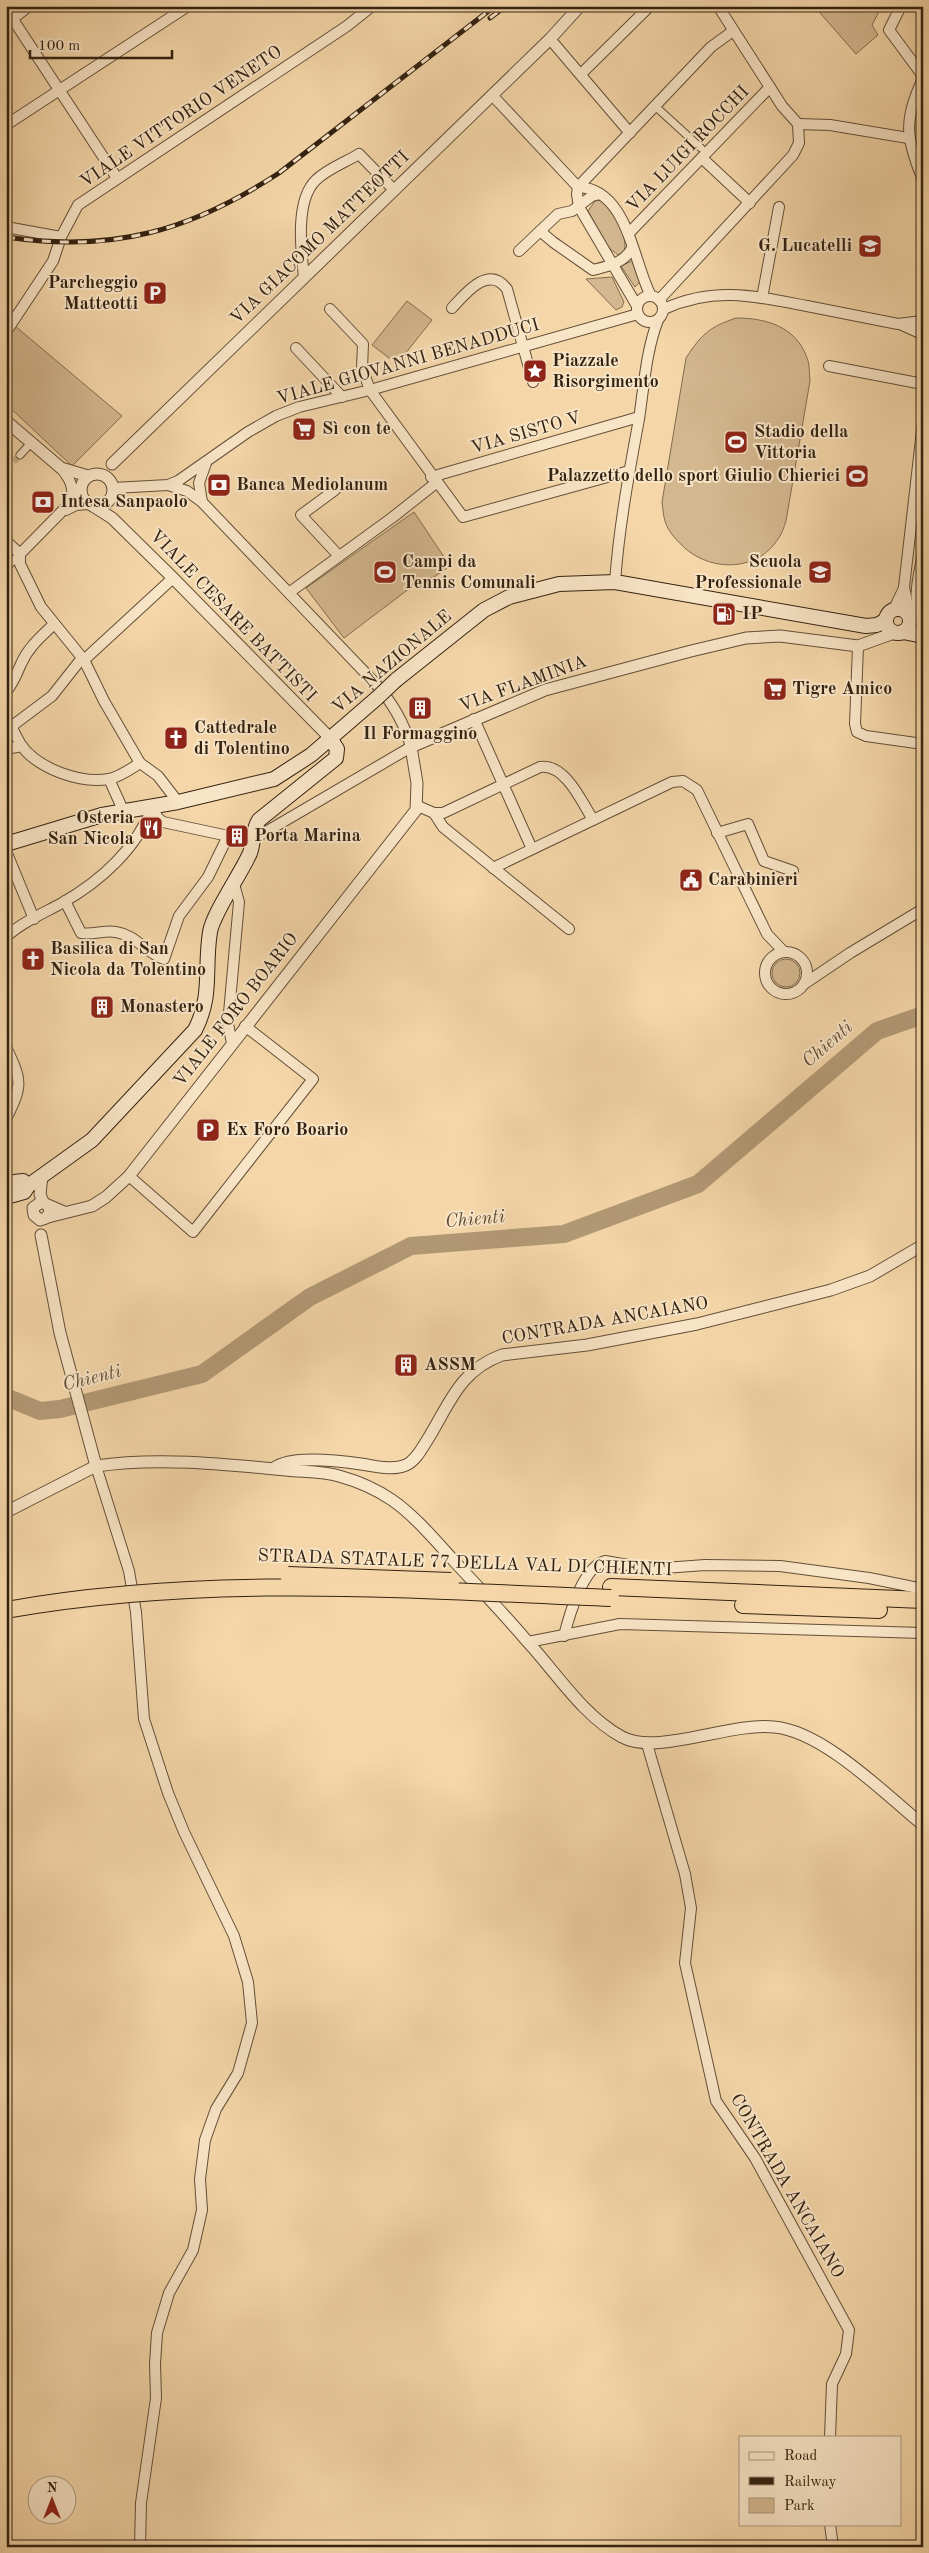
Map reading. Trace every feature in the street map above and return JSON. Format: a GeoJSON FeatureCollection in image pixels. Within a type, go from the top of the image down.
{"type":"FeatureCollection","features":[{"type":"Feature","properties":{"kind":"highway","name":"STRADA STATALE 77 DELLA VAL DI CHIENTI"},"geometry":{"type":"LineString","coordinates":[[6,1599],[90,1586],[187,1577],[266,1575],[350,1576],[835,1610],[923,1610]]}},
{"type":"Feature","properties":{"kind":"highway","name":"STRADA STATALE 77 DELLA VAL DI CHIENTI"},"geometry":{"type":"LineString","coordinates":[[6,1610],[94,1597],[191,1588],[266,1586],[923,1600]]}},
{"type":"Feature","properties":{"kind":"main road","name":"VIA NAZIONALE"},"geometry":{"type":"LineString","coordinates":[[6,844],[123,810],[178,802],[274,779],[296,767],[396,680],[484,610],[509,597],[559,584],[615,582],[854,625],[901,622],[923,636]]}},
{"type":"Feature","properties":{"kind":"main road"},"geometry":{"type":"LineString","coordinates":[[901,622],[923,629]]}},
{"type":"Feature","properties":{"kind":"main road"},"geometry":{"type":"LineString","coordinates":[[9,1197],[24,1192],[28,1186],[92,1140],[195,1030],[204,1013],[207,998],[210,930],[249,854],[239,837],[336,758],[337,749],[330,738]]}},
{"type":"Feature","properties":{"kind":"main road"},"geometry":{"type":"LineString","coordinates":[[6,1183],[21,1180],[28,1186]]}},
{"type":"Feature","properties":{"kind":"street"},"geometry":{"type":"LineString","coordinates":[[29,6],[9,21],[61,91],[116,178]]}},
{"type":"Feature","properties":{"kind":"street"},"geometry":{"type":"LineString","coordinates":[[6,125],[61,91],[188,6]]}},
{"type":"Feature","properties":{"kind":"street","name":"VIALE VITTORIO VENETO"},"geometry":{"type":"LineString","coordinates":[[6,332],[53,261],[61,237],[78,206],[116,178],[348,26],[372,6]]}},
{"type":"Feature","properties":{"kind":"street","name":"VIA GIACOMO MATTEOTTI"},"geometry":{"type":"LineString","coordinates":[[91,505],[82,496],[81,485],[104,483],[112,464],[551,38],[580,6]]}},
{"type":"Feature","properties":{"kind":"street"},"geometry":{"type":"LineString","coordinates":[[581,74],[650,6]]}},
{"type":"Feature","properties":{"kind":"street"},"geometry":{"type":"LineString","coordinates":[[659,302],[797,149],[800,137],[798,124],[782,106],[718,6]]}},
{"type":"Feature","properties":{"kind":"street"},"geometry":{"type":"LineString","coordinates":[[901,6],[889,30],[923,77],[912,108],[908,138],[923,180]]}},
{"type":"Feature","properties":{"kind":"street"},"geometry":{"type":"LineString","coordinates":[[651,342],[639,313],[579,207],[578,187],[711,47],[733,31]]}},
{"type":"Feature","properties":{"kind":"street"},"geometry":{"type":"LineString","coordinates":[[551,38],[630,133]]}},
{"type":"Feature","properties":{"kind":"street","name":"VIA LUIGI ROCCHI"},"geometry":{"type":"LineString","coordinates":[[629,233],[702,154],[756,103],[770,87]]}},
{"type":"Feature","properties":{"kind":"street"},"geometry":{"type":"LineString","coordinates":[[492,95],[578,187],[587,187],[600,194],[615,206],[629,233],[632,248],[659,302],[658,320],[651,342],[635,421],[618,538],[615,582]]}},
{"type":"Feature","properties":{"kind":"street"},"geometry":{"type":"LineString","coordinates":[[756,103],[768,101],[782,106]]}},
{"type":"Feature","properties":{"kind":"street"},"geometry":{"type":"LineString","coordinates":[[656,106],[750,203]]}},
{"type":"Feature","properties":{"kind":"street"},"geometry":{"type":"LineString","coordinates":[[798,124],[818,123],[908,138]]}},
{"type":"Feature","properties":{"kind":"street"},"geometry":{"type":"LineString","coordinates":[[304,277],[302,208],[307,190],[317,178],[359,154],[394,190]]}},
{"type":"Feature","properties":{"kind":"street"},"geometry":{"type":"LineString","coordinates":[[519,251],[558,214],[579,207],[592,196],[600,194]]}},
{"type":"Feature","properties":{"kind":"street"},"geometry":{"type":"LineString","coordinates":[[762,298],[779,207]]}},
{"type":"Feature","properties":{"kind":"street"},"geometry":{"type":"LineString","coordinates":[[6,227],[61,237]]}},
{"type":"Feature","properties":{"kind":"street"},"geometry":{"type":"LineString","coordinates":[[540,231],[593,270],[612,265],[628,256],[632,248]]}},
{"type":"Feature","properties":{"kind":"street"},"geometry":{"type":"LineString","coordinates":[[452,308],[475,284],[490,279],[498,281],[507,290],[533,382]]}},
{"type":"Feature","properties":{"kind":"street"},"geometry":{"type":"LineString","coordinates":[[639,313],[644,298],[659,302],[678,303],[715,295],[746,294],[898,324],[922,334],[922,321],[898,324]]}},
{"type":"Feature","properties":{"kind":"street"},"geometry":{"type":"LineString","coordinates":[[330,309],[363,344],[362,368],[370,390],[434,480],[463,517],[629,471]]}},
{"type":"Feature","properties":{"kind":"street"},"geometry":{"type":"LineString","coordinates":[[639,313],[650,323],[658,320]]}},
{"type":"Feature","properties":{"kind":"street","name":"VIALE GIOVANNI BENADDUCI"},"geometry":{"type":"LineString","coordinates":[[173,483],[248,432],[276,416],[298,407],[370,390],[639,313]]}},
{"type":"Feature","properties":{"kind":"street"},"geometry":{"type":"LineString","coordinates":[[296,348],[342,396]]}},
{"type":"Feature","properties":{"kind":"street"},"geometry":{"type":"LineString","coordinates":[[829,366],[923,384]]}},
{"type":"Feature","properties":{"kind":"street"},"geometry":{"type":"LineString","coordinates":[[6,421],[61,468],[70,478],[74,490],[72,501],[65,510],[6,568]]}},
{"type":"Feature","properties":{"kind":"street","name":"VIA SISTO V"},"geometry":{"type":"LineString","coordinates":[[434,480],[635,421]]}},
{"type":"Feature","properties":{"kind":"street"},"geometry":{"type":"LineString","coordinates":[[901,622],[904,587],[917,522],[923,422]]}},
{"type":"Feature","properties":{"kind":"street"},"geometry":{"type":"LineString","coordinates":[[20,454],[31,442]]}},
{"type":"Feature","properties":{"kind":"street"},"geometry":{"type":"LineString","coordinates":[[202,502],[199,483],[206,462]]}},
{"type":"Feature","properties":{"kind":"street"},"geometry":{"type":"LineString","coordinates":[[61,468],[104,483],[173,483],[202,502],[290,592],[392,702],[407,732],[418,783],[418,806],[434,813],[443,813],[540,768],[549,766],[556,770],[570,784],[592,820]]}},
{"type":"Feature","properties":{"kind":"street"},"geometry":{"type":"LineString","coordinates":[[290,592],[339,556],[434,480]]}},
{"type":"Feature","properties":{"kind":"street"},"geometry":{"type":"LineString","coordinates":[[65,510],[76,505],[104,505],[104,483]]}},
{"type":"Feature","properties":{"kind":"street"},"geometry":{"type":"LineString","coordinates":[[104,483],[112,518]]}},
{"type":"Feature","properties":{"kind":"street"},"geometry":{"type":"LineString","coordinates":[[335,490],[301,515],[339,556]]}},
{"type":"Feature","properties":{"kind":"street","name":"VIALE CESARE BATTISTI"},"geometry":{"type":"LineString","coordinates":[[91,505],[112,518],[330,738]]}},
{"type":"Feature","properties":{"kind":"street"},"geometry":{"type":"LineString","coordinates":[[6,541],[20,554],[20,564],[41,607],[83,659],[104,701],[140,763],[158,776],[178,802]]}},
{"type":"Feature","properties":{"kind":"street"},"geometry":{"type":"LineString","coordinates":[[901,622],[919,614],[917,604],[923,553]]}},
{"type":"Feature","properties":{"kind":"street"},"geometry":{"type":"LineString","coordinates":[[140,763],[109,779],[83,780],[39,762],[22,746],[8,721],[52,696],[83,659],[173,578]]}},
{"type":"Feature","properties":{"kind":"street"},"geometry":{"type":"LineString","coordinates":[[901,622],[904,587]]}},
{"type":"Feature","properties":{"kind":"street","name":"VIA FLAMINIA"},"geometry":{"type":"LineString","coordinates":[[239,837],[264,833],[411,748],[474,719],[545,690],[584,678],[746,638],[780,636],[858,646],[901,622]]}},
{"type":"Feature","properties":{"kind":"street"},"geometry":{"type":"LineString","coordinates":[[6,692],[15,681],[21,663],[33,644],[54,624]]}},
{"type":"Feature","properties":{"kind":"street"},"geometry":{"type":"LineString","coordinates":[[858,646],[855,724],[857,732],[866,736],[923,744]]}},
{"type":"Feature","properties":{"kind":"street"},"geometry":{"type":"LineString","coordinates":[[474,719],[532,849]]}},
{"type":"Feature","properties":{"kind":"street"},"geometry":{"type":"LineString","coordinates":[[6,749],[22,746]]}},
{"type":"Feature","properties":{"kind":"street"},"geometry":{"type":"LineString","coordinates":[[109,779],[123,810]]}},
{"type":"Feature","properties":{"kind":"street"},"geometry":{"type":"LineString","coordinates":[[493,868],[672,782],[683,781],[697,790],[767,934],[784,952]]}},
{"type":"Feature","properties":{"kind":"street"},"geometry":{"type":"LineString","coordinates":[[65,901],[81,933],[116,932],[136,939],[156,956],[164,958],[179,916],[239,837],[163,822],[157,817],[153,806]]}},
{"type":"Feature","properties":{"kind":"street"},"geometry":{"type":"LineString","coordinates":[[7,934],[65,901],[116,864],[148,821],[153,806]]}},
{"type":"Feature","properties":{"kind":"street","name":"VIALE FORO BOARIO"},"geometry":{"type":"LineString","coordinates":[[42,1211],[65,1212],[85,1209],[99,1202],[128,1176],[418,806]]}},
{"type":"Feature","properties":{"kind":"street"},"geometry":{"type":"LineString","coordinates":[[434,813],[443,827],[569,929]]}},
{"type":"Feature","properties":{"kind":"street"},"geometry":{"type":"LineString","coordinates":[[717,833],[748,824],[764,861],[793,871]]}},
{"type":"Feature","properties":{"kind":"street"},"geometry":{"type":"LineString","coordinates":[[6,851],[34,919]]}},
{"type":"Feature","properties":{"kind":"street"},"geometry":{"type":"LineString","coordinates":[[232,1043],[228,1024],[239,902],[234,884]]}},
{"type":"Feature","properties":{"kind":"street"},"geometry":{"type":"LineString","coordinates":[[767,934],[769,961],[766,974],[770,986],[781,993],[794,992],[828,967],[923,909]]}},
{"type":"Feature","properties":{"kind":"street"},"geometry":{"type":"LineString","coordinates":[[769,961],[773,956],[784,952],[797,954],[807,970],[804,984]]}},
{"type":"Feature","properties":{"kind":"street"},"geometry":{"type":"LineString","coordinates":[[805,964],[815,968],[828,967]]}},
{"type":"Feature","properties":{"kind":"street"},"geometry":{"type":"LineString","coordinates":[[128,1176],[193,1232],[313,1079],[245,1026]]}},
{"type":"Feature","properties":{"kind":"street"},"geometry":{"type":"LineString","coordinates":[[6,1047],[19,1076],[20,1085],[6,1119]]}},
{"type":"Feature","properties":{"kind":"street"},"geometry":{"type":"LineString","coordinates":[[42,1176],[40,1194],[42,1211],[41,1235],[60,1334],[89,1444],[129,1571],[136,1612],[144,1719],[168,1793],[184,1832],[234,1936],[248,1982],[252,2023],[238,2072],[216,2110],[205,2140],[200,2179],[202,2210],[193,2250],[169,2293],[157,2333],[155,2364],[156,2398],[141,2503],[140,2547]]}},
{"type":"Feature","properties":{"kind":"street"},"geometry":{"type":"LineString","coordinates":[[6,1178],[6,1183]]}},
{"type":"Feature","properties":{"kind":"street"},"geometry":{"type":"LineString","coordinates":[[28,1186],[42,1211]]}},
{"type":"Feature","properties":{"kind":"street"},"geometry":{"type":"LineString","coordinates":[[9,1197],[25,1202],[42,1211]]}},
{"type":"Feature","properties":{"kind":"street","name":"CONTRADA ANCAIANO"},"geometry":{"type":"LineString","coordinates":[[96,1466],[179,1463],[272,1469],[284,1463],[318,1460],[387,1468],[407,1465],[422,1450],[454,1392],[466,1377],[490,1360],[502,1355],[587,1345],[697,1324],[831,1290],[870,1276],[923,1245]]}},
{"type":"Feature","properties":{"kind":"street"},"geometry":{"type":"LineString","coordinates":[[6,1512],[96,1466]]}},
{"type":"Feature","properties":{"kind":"street"},"geometry":{"type":"LineString","coordinates":[[272,1469],[336,1475],[362,1484],[392,1500],[421,1525],[528,1642],[576,1698],[603,1723],[632,1742],[647,1744],[738,1727],[776,1726],[805,1735],[838,1756],[923,1825]]}},
{"type":"Feature","properties":{"kind":"street"},"geometry":{"type":"LineString","coordinates":[[564,1636],[568,1617],[589,1571],[605,1561],[652,1569],[705,1565],[780,1566],[869,1578],[923,1589]]}},
{"type":"Feature","properties":{"kind":"street"},"geometry":{"type":"LineString","coordinates":[[528,1642],[620,1624],[923,1633]]}},
{"type":"Feature","properties":{"kind":"street","name":"CONTRADA ANCAIANO"},"geometry":{"type":"LineString","coordinates":[[647,1744],[685,1874],[691,1908],[685,1963],[716,2101],[755,2158],[849,2330],[846,2354],[832,2384],[830,2436]]}},
{"type":"Feature","properties":{"kind":"street"},"geometry":{"type":"LineString","coordinates":[[830,2526],[833,2547]]}},
{"type":"Feature","properties":{"kind":"green space"},"geometry":{"type":"Polygon","coordinates":[[[814,6],[882,6],[872,25],[878,35],[856,54],[814,6]]]}},
{"type":"Feature","properties":{"kind":"green space"},"geometry":{"type":"Polygon","coordinates":[[[600,200],[615,216],[622,231],[625,246],[624,252],[618,255],[609,248],[588,211],[595,201],[600,200]]]}},
{"type":"Feature","properties":{"kind":"green space"},"geometry":{"type":"Polygon","coordinates":[[[634,260],[640,282],[635,287],[621,266],[634,260]]]}},
{"type":"Feature","properties":{"kind":"green space"},"geometry":{"type":"Polygon","coordinates":[[[612,277],[624,302],[622,307],[616,310],[586,279],[612,277]]]}},
{"type":"Feature","properties":{"kind":"green space"},"geometry":{"type":"Polygon","coordinates":[[[407,301],[432,320],[397,364],[372,345],[407,301]]]}},
{"type":"Feature","properties":{"kind":"green space","name":"Stadio della Vittoria"},"geometry":{"type":"Polygon","coordinates":[[[736,318],[768,322],[787,331],[802,347],[809,366],[810,381],[786,521],[782,533],[769,550],[759,557],[735,565],[709,562],[686,549],[666,525],[662,502],[686,358],[696,343],[706,333],[736,318]]]}},
{"type":"Feature","properties":{"kind":"green space"},"geometry":{"type":"Polygon","coordinates":[[[15,326],[122,416],[72,466],[6,404],[6,341],[15,326]]]}},
{"type":"Feature","properties":{"kind":"green space","name":"Campi da Tennis Comunali"},"geometry":{"type":"Polygon","coordinates":[[[414,512],[450,566],[434,577],[418,582],[344,638],[306,588],[414,512]]]}},
{"type":"Feature","properties":{"kind":"green space"},"geometry":{"type":"Polygon","coordinates":[[[786,959],[796,963],[800,973],[796,983],[786,987],[776,983],[772,973],[776,963],[786,959]]]}},
{"type":"Feature","properties":{"kind":"waterway","name":"Chienti"},"geometry":{"type":"LineString","coordinates":[[6,1397],[40,1411],[60,1409],[202,1374],[310,1297],[411,1246],[564,1234],[698,1184],[877,1031],[923,1015]]}},
{"type":"Feature","properties":{"kind":"tunnel"},"geometry":{"type":"LineString","coordinates":[[6,469],[20,455]]}},
{"type":"Feature","properties":{"kind":"railway"},"geometry":{"type":"LineString","coordinates":[[6,237],[81,242],[116,239],[149,233],[182,223],[214,210],[279,173],[495,6]]}},
{"type":"Feature","properties":{"kind":"railway"},"geometry":{"type":"LineString","coordinates":[[490,18],[506,6]]}},
{"type":"Feature","properties":{"kind":"place","name":"G. Lucatelli"},"geometry":{"type":"Point","coordinates":[870,246]}},
{"type":"Feature","properties":{"kind":"place","name":"Parcheggio Matteotti"},"geometry":{"type":"Point","coordinates":[155,293]}},
{"type":"Feature","properties":{"kind":"place","name":"Piazzale Risorgimento"},"geometry":{"type":"Point","coordinates":[535,371]}},
{"type":"Feature","properties":{"kind":"place","name":"Sì con te"},"geometry":{"type":"Point","coordinates":[304,429]}},
{"type":"Feature","properties":{"kind":"place","name":"Stadio della Vittoria"},"geometry":{"type":"Point","coordinates":[736,442]}},
{"type":"Feature","properties":{"kind":"place","name":"Palazzetto dello sport Giulio Chierici"},"geometry":{"type":"Point","coordinates":[857,476]}},
{"type":"Feature","properties":{"kind":"place","name":"Banca Mediolanum"},"geometry":{"type":"Point","coordinates":[219,485]}},
{"type":"Feature","properties":{"kind":"place","name":"Intesa Sanpaolo"},"geometry":{"type":"Point","coordinates":[43,502]}},
{"type":"Feature","properties":{"kind":"place","name":"Campi da Tennis Comunali"},"geometry":{"type":"Point","coordinates":[385,572]}},
{"type":"Feature","properties":{"kind":"place","name":"Scuola Professionale"},"geometry":{"type":"Point","coordinates":[820,572]}},
{"type":"Feature","properties":{"kind":"place","name":"IP"},"geometry":{"type":"Point","coordinates":[724,614]}},
{"type":"Feature","properties":{"kind":"place","name":"Tigre Amico"},"geometry":{"type":"Point","coordinates":[775,689]}},
{"type":"Feature","properties":{"kind":"place","name":"Il Formaggino"},"geometry":{"type":"Point","coordinates":[420,708]}},
{"type":"Feature","properties":{"kind":"place","name":"Cattedrale di Tolentino"},"geometry":{"type":"Point","coordinates":[176,738]}},
{"type":"Feature","properties":{"kind":"place","name":"Osteria San Nicola"},"geometry":{"type":"Point","coordinates":[151,828]}},
{"type":"Feature","properties":{"kind":"place","name":"Porta Marina"},"geometry":{"type":"Point","coordinates":[237,836]}},
{"type":"Feature","properties":{"kind":"place","name":"Carabinieri"},"geometry":{"type":"Point","coordinates":[691,880]}},
{"type":"Feature","properties":{"kind":"place","name":"Basilica di San Nicola da Tolentino"},"geometry":{"type":"Point","coordinates":[33,959]}},
{"type":"Feature","properties":{"kind":"place","name":"Monastero"},"geometry":{"type":"Point","coordinates":[102,1007]}},
{"type":"Feature","properties":{"kind":"place","name":"Ex Foro Boario"},"geometry":{"type":"Point","coordinates":[208,1130]}},
{"type":"Feature","properties":{"kind":"place","name":"ASSM"},"geometry":{"type":"Point","coordinates":[406,1365]}}]}
